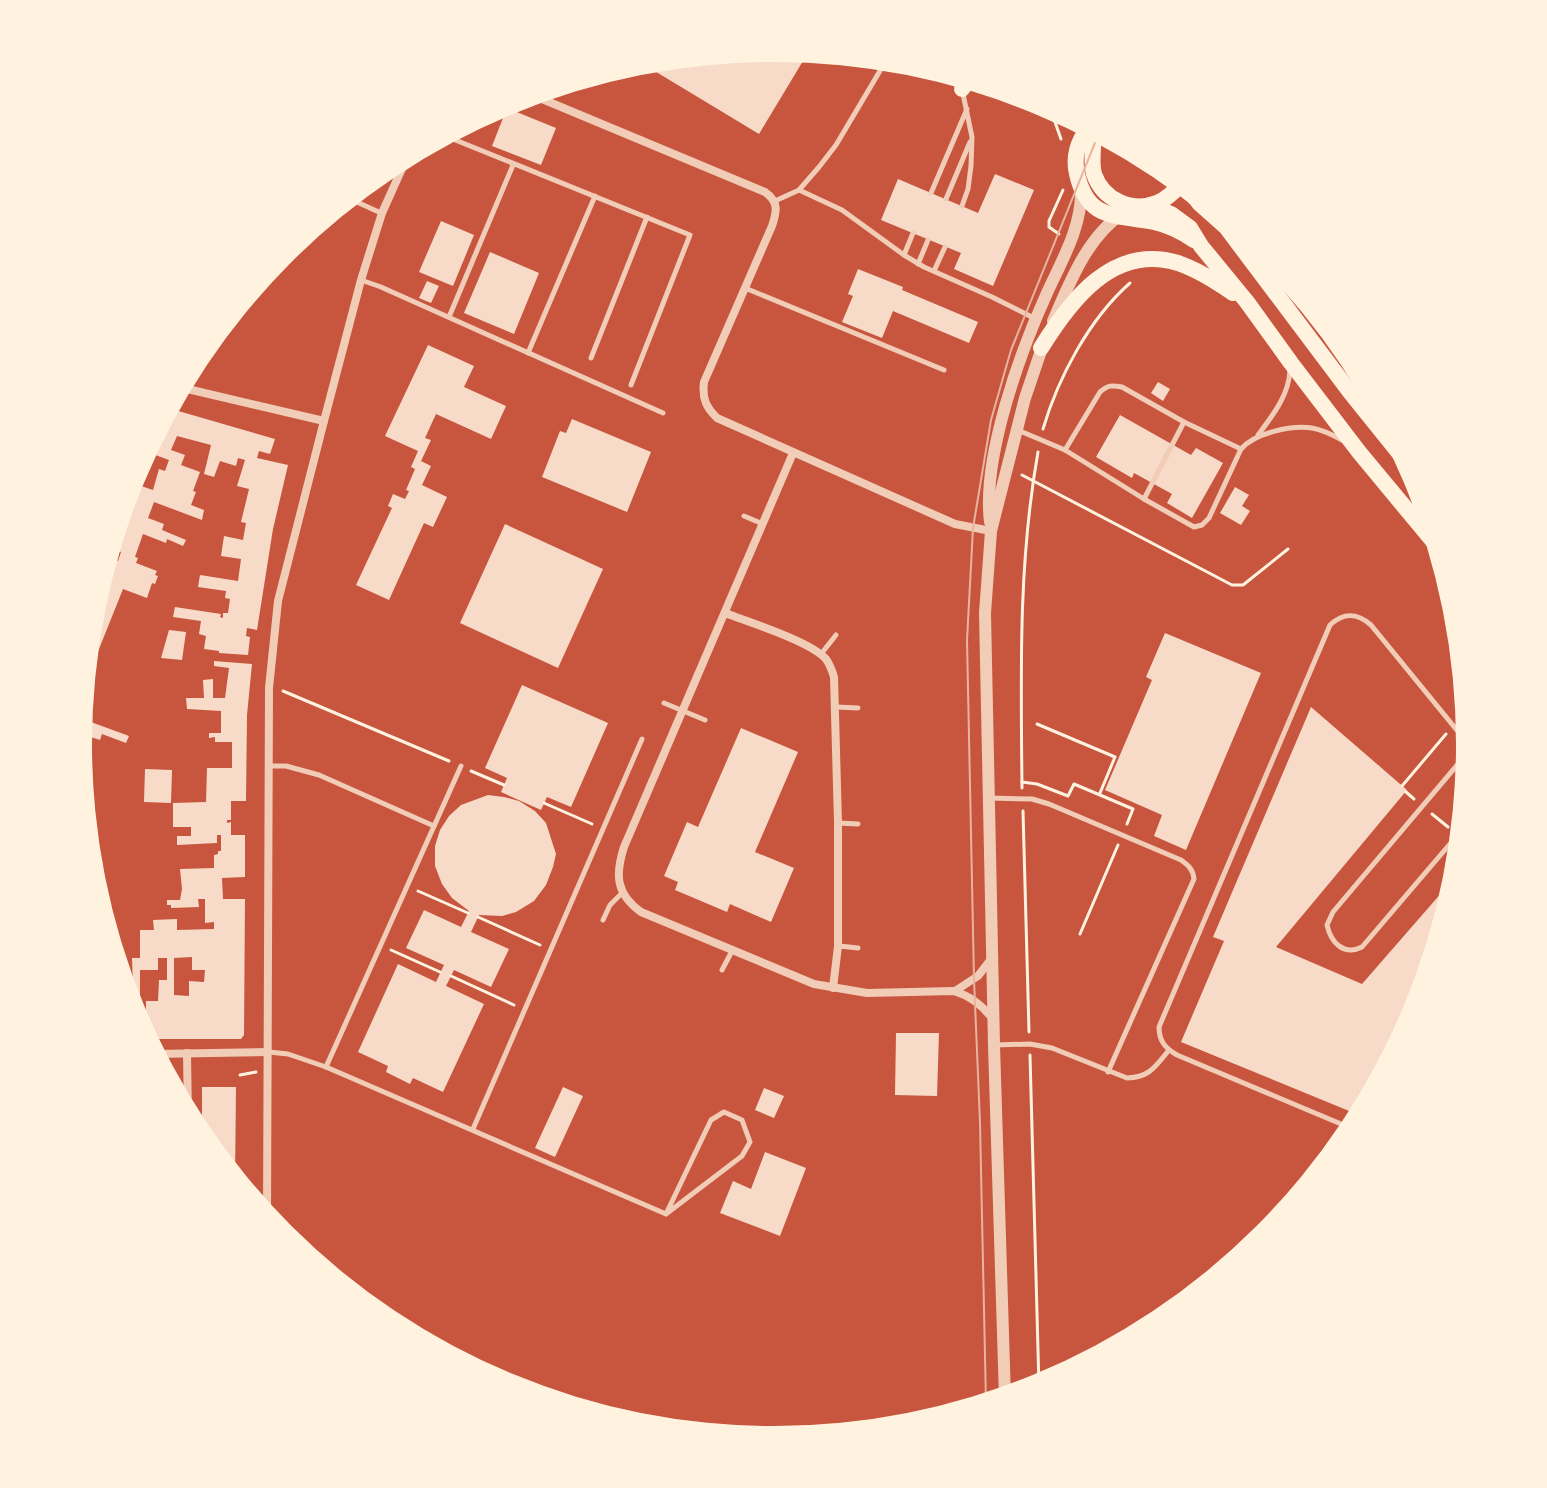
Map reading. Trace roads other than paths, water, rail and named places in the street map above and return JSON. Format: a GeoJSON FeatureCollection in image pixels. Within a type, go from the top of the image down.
{"type":"FeatureCollection","features":[{"type":"Feature","properties":{"kind":"main road"},"geometry":{"type":"LineString","coordinates":[[1076,133],[1076,171],[1087,200],[1117,218],[1167,226],[1201,246]]}},
{"type":"Feature","properties":{"kind":"main road"},"geometry":{"type":"LineString","coordinates":[[1078,145],[1084,137]]}},
{"type":"Feature","properties":{"kind":"main road"},"geometry":{"type":"LineString","coordinates":[[1094,142],[1093,167],[1101,188],[1121,203],[1161,208],[1190,228],[1359,452],[1419,524]]}},
{"type":"Feature","properties":{"kind":"main road"},"geometry":{"type":"LineString","coordinates":[[1142,206],[1174,193]]}},
{"type":"Feature","properties":{"kind":"main road"},"geometry":{"type":"LineString","coordinates":[[1250,257],[1374,422]]}},
{"type":"Feature","properties":{"kind":"main road"},"geometry":{"type":"LineString","coordinates":[[1041,348],[1070,306],[1089,286],[1125,263],[1144,259],[1176,263],[1209,277],[1247,302]]}},
{"type":"Feature","properties":{"kind":"street"},"geometry":{"type":"LineString","coordinates":[[547,101],[765,192],[775,201],[777,212],[772,226],[704,382],[704,401],[717,418],[955,524],[991,531]]}},
{"type":"Feature","properties":{"kind":"street"},"geometry":{"type":"LineString","coordinates":[[267,1201],[269,688],[278,601],[361,280],[382,213],[399,174]]}},
{"type":"Feature","properties":{"kind":"street"},"geometry":{"type":"LineString","coordinates":[[991,531],[989,486],[997,442],[1012,386],[1036,319],[1076,227],[1082,204],[1081,190]]}},
{"type":"Feature","properties":{"kind":"street"},"geometry":{"type":"LineString","coordinates":[[1005,1385],[985,613],[991,531],[1016,430],[1041,348],[1065,292],[1101,234],[1117,218],[1142,206]]}},
{"type":"Feature","properties":{"kind":"street"},"geometry":{"type":"LineString","coordinates":[[191,390],[324,421]]}},
{"type":"Feature","properties":{"kind":"street"},"geometry":{"type":"LineString","coordinates":[[793,453],[619,862],[618,878],[622,893],[629,904],[641,912],[795,977],[833,988],[867,993],[954,991],[980,1005],[994,1020]]}},
{"type":"Feature","properties":{"kind":"street"},"geometry":{"type":"LineString","coordinates":[[725,613],[803,644],[821,655],[831,666],[836,707],[838,823],[838,946],[833,988]]}},
{"type":"Feature","properties":{"kind":"street"},"geometry":{"type":"LineString","coordinates":[[954,991],[978,976],[992,957]]}},
{"type":"Feature","properties":{"kind":"street"},"geometry":{"type":"LineString","coordinates":[[166,1054],[268,1052]]}},
{"type":"Feature","properties":{"kind":"street"},"geometry":{"type":"LineString","coordinates":[[187,1053],[188,1093]]}},
{"type":"Feature","properties":{"kind":"lane"},"geometry":{"type":"LineString","coordinates":[[775,201],[799,190],[836,145],[880,71]]}},
{"type":"Feature","properties":{"kind":"lane"},"geometry":{"type":"LineString","coordinates":[[962,206],[971,166],[972,137],[966,90]]}},
{"type":"Feature","properties":{"kind":"lane"},"geometry":{"type":"LineString","coordinates":[[931,193],[967,108]]}},
{"type":"Feature","properties":{"kind":"lane"},"geometry":{"type":"LineString","coordinates":[[946,199],[972,137]]}},
{"type":"Feature","properties":{"kind":"lane"},"geometry":{"type":"LineString","coordinates":[[456,141],[690,235],[631,385]]}},
{"type":"Feature","properties":{"kind":"lane"},"geometry":{"type":"LineString","coordinates":[[449,317],[513,165]]}},
{"type":"Feature","properties":{"kind":"lane"},"geometry":{"type":"LineString","coordinates":[[799,190],[842,210],[918,264],[1036,319]]}},
{"type":"Feature","properties":{"kind":"lane"},"geometry":{"type":"LineString","coordinates":[[528,353],[595,196]]}},
{"type":"Feature","properties":{"kind":"lane"},"geometry":{"type":"LineString","coordinates":[[359,203],[382,213]]}},
{"type":"Feature","properties":{"kind":"lane"},"geometry":{"type":"LineString","coordinates":[[591,358],[647,217]]}},
{"type":"Feature","properties":{"kind":"lane"},"geometry":{"type":"LineString","coordinates":[[904,255],[913,233]]}},
{"type":"Feature","properties":{"kind":"lane"},"geometry":{"type":"LineString","coordinates":[[918,264],[928,240]]}},
{"type":"Feature","properties":{"kind":"lane"},"geometry":{"type":"LineString","coordinates":[[934,272],[945,247]]}},
{"type":"Feature","properties":{"kind":"lane"},"geometry":{"type":"LineString","coordinates":[[361,280],[663,413]]}},
{"type":"Feature","properties":{"kind":"lane"},"geometry":{"type":"LineString","coordinates":[[745,288],[944,370]]}},
{"type":"Feature","properties":{"kind":"lane"},"geometry":{"type":"LineString","coordinates":[[1258,436],[1285,393],[1290,381],[1291,363]]}},
{"type":"Feature","properties":{"kind":"lane"},"geometry":{"type":"LineString","coordinates":[[1065,450],[1100,392],[1112,385],[1122,387],[1241,449]]}},
{"type":"Feature","properties":{"kind":"lane"},"geometry":{"type":"LineString","coordinates":[[1144,499],[1184,422]]}},
{"type":"Feature","properties":{"kind":"lane"},"geometry":{"type":"LineString","coordinates":[[1016,430],[1065,450],[1194,527],[1202,525],[1209,518],[1241,449],[1258,436],[1313,428],[1340,438],[1359,452]]}},
{"type":"Feature","properties":{"kind":"lane"},"geometry":{"type":"LineString","coordinates":[[744,516],[763,524]]}},
{"type":"Feature","properties":{"kind":"lane"},"geometry":{"type":"LineString","coordinates":[[1341,1124],[1169,1050],[1159,1035],[1159,1027],[1330,625],[1346,615],[1363,618],[1455,728]]}},
{"type":"Feature","properties":{"kind":"lane"},"geometry":{"type":"LineString","coordinates":[[821,655],[836,635]]}},
{"type":"Feature","properties":{"kind":"lane"},"geometry":{"type":"LineString","coordinates":[[664,703],[705,720]]}},
{"type":"Feature","properties":{"kind":"lane"},"geometry":{"type":"LineString","coordinates":[[836,707],[858,708]]}},
{"type":"Feature","properties":{"kind":"lane"},"geometry":{"type":"LineString","coordinates":[[473,1129],[642,739]]}},
{"type":"Feature","properties":{"kind":"lane"},"geometry":{"type":"LineString","coordinates":[[269,766],[295,768],[319,775],[434,826]]}},
{"type":"Feature","properties":{"kind":"lane"},"geometry":{"type":"LineString","coordinates":[[326,1067],[461,766]]}},
{"type":"Feature","properties":{"kind":"lane"},"geometry":{"type":"LineString","coordinates":[[1447,847],[1362,947],[1348,951],[1329,935],[1327,925],[1333,912],[1455,768]]}},
{"type":"Feature","properties":{"kind":"lane"},"geometry":{"type":"LineString","coordinates":[[989,798],[1022,798],[1049,804],[1181,860],[1193,873],[1194,879],[1108,1072]]}},
{"type":"Feature","properties":{"kind":"lane"},"geometry":{"type":"LineString","coordinates":[[838,823],[858,824]]}},
{"type":"Feature","properties":{"kind":"lane"},"geometry":{"type":"LineString","coordinates":[[603,920],[610,905],[622,893]]}},
{"type":"Feature","properties":{"kind":"lane"},"geometry":{"type":"LineString","coordinates":[[838,946],[858,948]]}},
{"type":"Feature","properties":{"kind":"lane"},"geometry":{"type":"LineString","coordinates":[[722,970],[732,951]]}},
{"type":"Feature","properties":{"kind":"lane"},"geometry":{"type":"LineString","coordinates":[[994,1045],[1030,1044],[1052,1048],[1127,1078],[1139,1078],[1149,1073],[1169,1050]]}},
{"type":"Feature","properties":{"kind":"lane"},"geometry":{"type":"LineString","coordinates":[[268,1052],[288,1054],[326,1067],[666,1214]]}},
{"type":"Feature","properties":{"kind":"lane"},"geometry":{"type":"LineString","coordinates":[[724,1112],[742,1120],[750,1142],[742,1156],[666,1214],[711,1120],[724,1112]]}},
{"type":"Feature","properties":{"kind":"tram line"},"geometry":{"type":"LineString","coordinates":[[986,1392],[967,640],[973,528],[991,420],[1011,350],[1095,143]]}}]}
